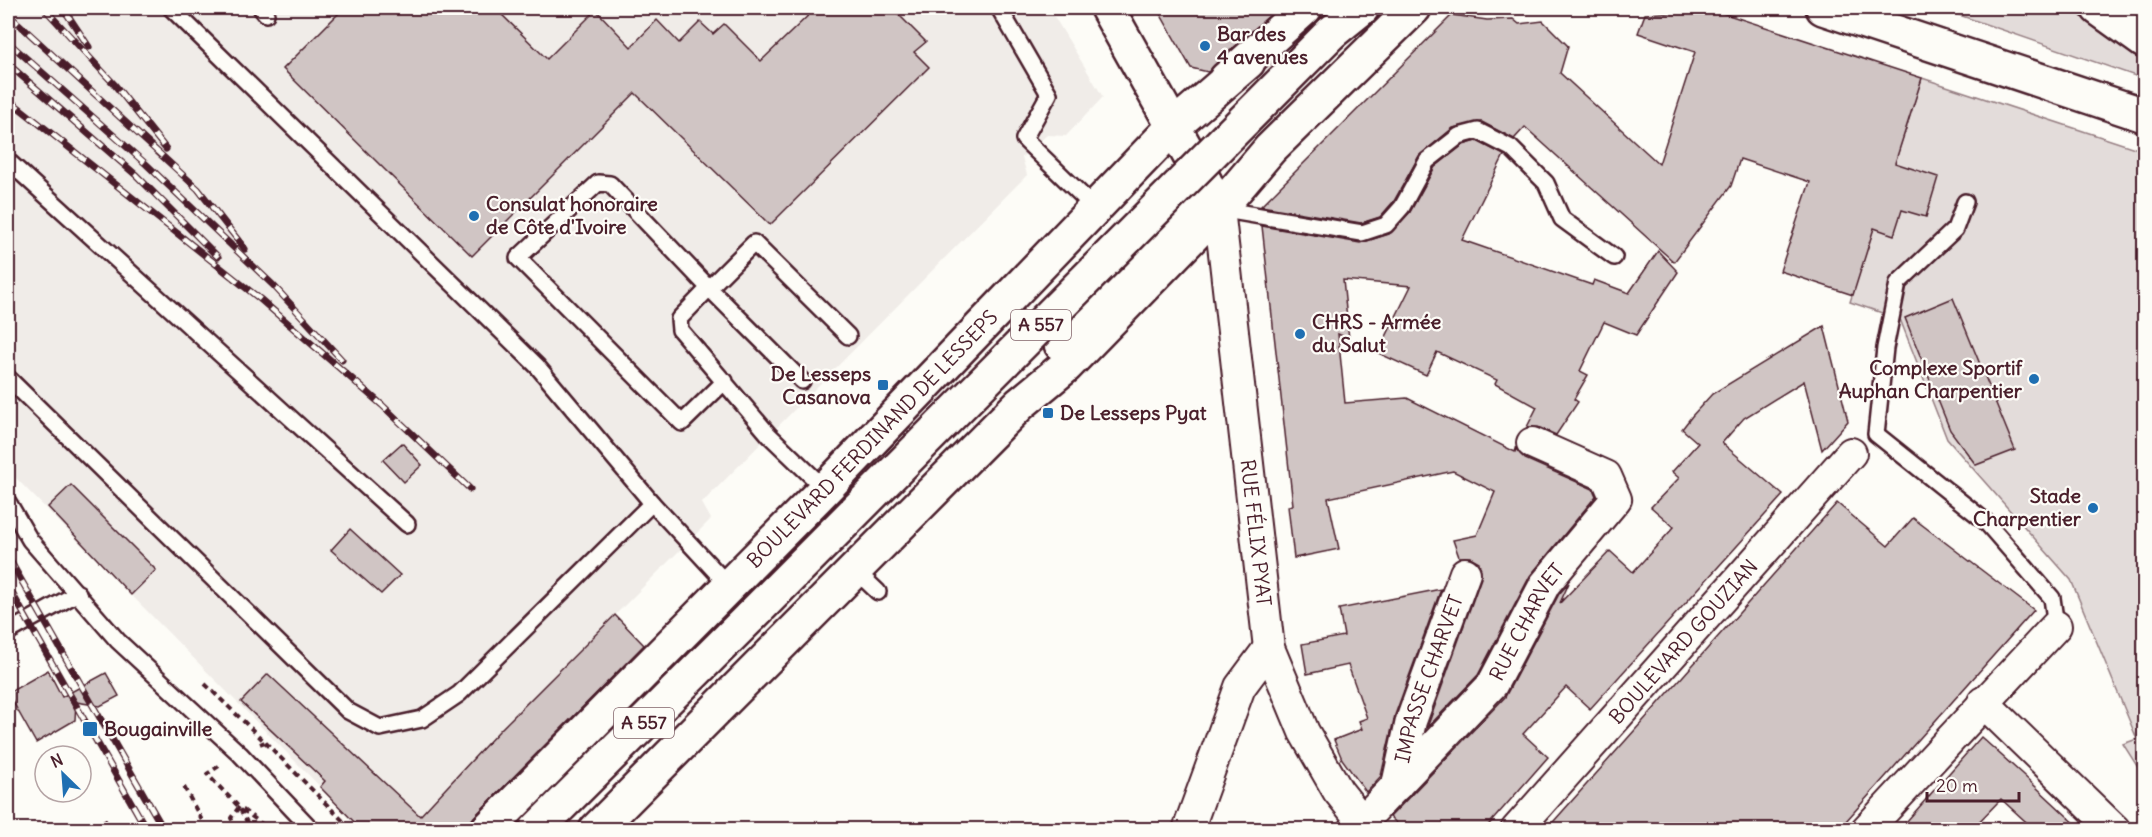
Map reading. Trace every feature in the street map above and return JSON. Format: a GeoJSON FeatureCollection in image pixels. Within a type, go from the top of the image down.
{"type":"FeatureCollection","features":[{"type":"Feature","properties":{"kind":"main road"},"geometry":{"type":"LineString","coordinates":[[1107,8],[1212,195]]}},
{"type":"Feature","properties":{"kind":"main road"},"geometry":{"type":"LineString","coordinates":[[1226,79],[1305,8]]}},
{"type":"Feature","properties":{"kind":"main road","name":"A 557"},"geometry":{"type":"LineString","coordinates":[[537,830],[751,616],[1325,20],[1356,8]]}},
{"type":"Feature","properties":{"kind":"main road"},"geometry":{"type":"LineString","coordinates":[[1325,20],[1362,8]]}},
{"type":"Feature","properties":{"kind":"main road"},"geometry":{"type":"LineString","coordinates":[[1020,404],[1053,353],[1104,291],[1212,195],[1270,149],[1414,8]]}},
{"type":"Feature","properties":{"kind":"main road"},"geometry":{"type":"LineString","coordinates":[[1823,8],[2145,116]]}},
{"type":"Feature","properties":{"kind":"main road"},"geometry":{"type":"LineString","coordinates":[[2098,8],[2145,41]]}},
{"type":"Feature","properties":{"kind":"main road","name":"BOULEVARD FERDINAND DE LESSEPS"},"geometry":{"type":"LineString","coordinates":[[487,830],[825,489],[1174,126],[1226,79],[1325,20]]}},
{"type":"Feature","properties":{"kind":"main road"},"geometry":{"type":"LineString","coordinates":[[596,830],[1020,404],[1066,366],[1212,195]]}},
{"type":"Feature","properties":{"kind":"main road"},"geometry":{"type":"LineString","coordinates":[[1058,245],[1098,278],[1104,291]]}},
{"type":"Feature","properties":{"kind":"street","name":"RUE FÉLIX PYAT"},"geometry":{"type":"LineString","coordinates":[[1212,195],[1269,648],[1304,732],[1362,827]]}},
{"type":"Feature","properties":{"kind":"street","name":"RUE CHARVET"},"geometry":{"type":"LineString","coordinates":[[1362,827],[1397,785],[1492,685],[1545,584],[1616,499],[1606,476],[1532,443]]}},
{"type":"Feature","properties":{"kind":"street","name":"BOULEVARD GOUZIAN"},"geometry":{"type":"LineString","coordinates":[[1516,830],[1851,453]]}},
{"type":"Feature","properties":{"kind":"street","name":"IMPASSE CHARVET"},"geometry":{"type":"LineString","coordinates":[[1397,785],[1411,721],[1465,573]]}},
{"type":"Feature","properties":{"kind":"street"},"geometry":{"type":"LineString","coordinates":[[1866,830],[2056,626]]}},
{"type":"Feature","properties":{"kind":"street"},"geometry":{"type":"LineString","coordinates":[[1188,830],[1240,687],[1269,648]]}},
{"type":"Feature","properties":{"kind":"street"},"geometry":{"type":"LineString","coordinates":[[1983,702],[2115,830]]}},
{"type":"Feature","properties":{"kind":"lane"},"geometry":{"type":"LineString","coordinates":[[171,8],[537,366],[652,503],[728,585]]}},
{"type":"Feature","properties":{"kind":"lane"},"geometry":{"type":"LineString","coordinates":[[999,8],[1049,94],[1024,139],[1095,208]]}},
{"type":"Feature","properties":{"kind":"lane"},"geometry":{"type":"LineString","coordinates":[[1212,195],[1362,233],[1386,225],[1402,207],[1427,161],[1459,136],[1478,131],[1511,148],[1546,183],[1562,219],[1614,257]]}},
{"type":"Feature","properties":{"kind":"lane"},"geometry":{"type":"LineString","coordinates":[[8,161],[407,524]]}},
{"type":"Feature","properties":{"kind":"lane"},"geometry":{"type":"LineString","coordinates":[[725,381],[682,423],[518,258],[598,183],[610,184],[802,381]]}},
{"type":"Feature","properties":{"kind":"lane"},"geometry":{"type":"LineString","coordinates":[[1965,202],[1955,230],[1898,283],[1885,348],[1876,434],[1985,521],[2052,598],[2056,626]]}},
{"type":"Feature","properties":{"kind":"lane"},"geometry":{"type":"LineString","coordinates":[[825,489],[769,435],[680,330],[679,319],[754,243],[849,336]]}},
{"type":"Feature","properties":{"kind":"lane"},"geometry":{"type":"LineString","coordinates":[[8,378],[348,711],[380,728],[422,719],[459,694],[652,503]]}},
{"type":"Feature","properties":{"kind":"lane"},"geometry":{"type":"LineString","coordinates":[[8,502],[30,540],[118,641],[240,754],[312,830]]}},
{"type":"Feature","properties":{"kind":"lane"},"geometry":{"type":"LineString","coordinates":[[854,569],[878,592]]}},
{"type":"Feature","properties":{"kind":"lane"},"geometry":{"type":"LineString","coordinates":[[8,632],[78,593]]}},
{"type":"Feature","properties":{"kind":"path"},"geometry":{"type":"LineString","coordinates":[[265,742],[352,830]]}},
{"type":"Feature","properties":{"kind":"path"},"geometry":{"type":"LineString","coordinates":[[184,787],[207,830]]}},
{"type":"Feature","properties":{"kind":"path"},"geometry":{"type":"LineString","coordinates":[[237,830],[231,818],[239,807],[270,830]]}},
{"type":"Feature","properties":{"kind":"path"},"geometry":{"type":"LineString","coordinates":[[104,819],[111,830]]}},
{"type":"Feature","properties":{"kind":"path"},"geometry":{"type":"LineString","coordinates":[[97,823],[101,830]]}},
{"type":"Feature","properties":{"kind":"path"},"geometry":{"type":"LineString","coordinates":[[8,827],[12,830]]}},
{"type":"Feature","properties":{"kind":"shaded area"},"geometry":{"type":"Polygon","coordinates":[[[8,8],[1049,8],[1103,97],[1066,136],[1047,135],[1022,157],[1027,175],[702,503],[711,519],[615,615],[646,648],[465,829],[362,829],[8,470],[8,8]]]}},
{"type":"Feature","properties":{"kind":"shaded area"},"geometry":{"type":"Polygon","coordinates":[[[1939,8],[2069,8],[2144,57],[2144,79],[1939,8]]]}},
{"type":"Feature","properties":{"kind":"shaded area","name":"Complexe Sportif Auphan Charpentier"},"geometry":{"type":"Polygon","coordinates":[[[1922,78],[2144,151],[2144,777],[2123,744],[2137,739],[2071,580],[1947,439],[1900,319],[1850,302],[1922,78]]]}},
{"type":"Feature","properties":{"kind":"building"},"geometry":{"type":"Polygon","coordinates":[[[344,8],[495,8],[547,59],[596,10],[631,47],[657,20],[679,43],[700,22],[713,34],[724,24],[761,61],[816,8],[892,8],[926,42],[914,52],[929,67],[770,225],[635,93],[472,256],[283,69],[344,8]]]}},
{"type":"Feature","properties":{"kind":"building"},"geometry":{"type":"Polygon","coordinates":[[[1157,8],[1278,8],[1208,72],[1191,68],[1157,8]]]}},
{"type":"Feature","properties":{"kind":"building"},"geometry":{"type":"Polygon","coordinates":[[[1680,8],[1707,8],[1922,78],[1895,163],[1938,177],[1926,217],[1902,210],[1894,235],[1874,228],[1853,295],[1780,271],[1810,182],[1740,159],[1731,186],[1674,262],[1525,127],[1514,139],[1482,122],[1453,128],[1419,156],[1394,201],[1380,217],[1361,223],[1261,206],[1452,15],[1487,20],[1513,19],[1519,24],[1543,21],[1568,46],[1560,73],[1659,164],[1695,52],[1638,33],[1645,14],[1679,12],[1680,8]]]}},
{"type":"Feature","properties":{"kind":"building"},"geometry":{"type":"Polygon","coordinates":[[[1477,141],[1504,155],[1462,240],[1592,285],[1594,280],[1629,293],[1658,251],[1678,272],[1636,335],[1604,322],[1580,371],[1588,375],[1574,399],[1578,402],[1556,435],[1538,427],[1527,427],[1537,407],[1495,384],[1497,380],[1437,352],[1426,375],[1378,353],[1411,286],[1343,280],[1349,339],[1338,334],[1345,403],[1407,398],[1515,452],[1516,449],[1525,459],[1593,489],[1596,496],[1530,576],[1478,675],[1427,728],[1481,578],[1479,562],[1470,557],[1459,557],[1453,540],[1477,535],[1495,492],[1453,471],[1328,498],[1339,549],[1294,558],[1288,506],[1293,505],[1262,226],[1360,243],[1389,234],[1410,212],[1435,167],[1463,145],[1477,141]]]}},
{"type":"Feature","properties":{"kind":"building"},"geometry":{"type":"Polygon","coordinates":[[[1953,298],[2015,450],[1976,465],[1950,430],[1905,318],[1953,298]]]}},
{"type":"Feature","properties":{"kind":"building"},"geometry":{"type":"Polygon","coordinates":[[[1824,326],[1848,421],[1822,450],[1804,381],[1744,418],[1722,443],[1783,495],[1590,709],[1566,687],[1523,734],[1548,757],[1484,830],[1404,830],[1390,817],[1505,697],[1559,594],[1569,583],[1560,603],[1610,551],[1633,572],[1674,527],[1651,507],[1679,478],[1672,472],[1698,443],[1682,429],[1692,416],[1712,394],[1824,326]]]}},
{"type":"Feature","properties":{"kind":"building"},"geometry":{"type":"Polygon","coordinates":[[[402,443],[422,465],[404,482],[383,460],[402,443]]]}},
{"type":"Feature","properties":{"kind":"building"},"geometry":{"type":"Polygon","coordinates":[[[71,485],[156,570],[131,595],[48,507],[71,485]]]}},
{"type":"Feature","properties":{"kind":"building"},"geometry":{"type":"Polygon","coordinates":[[[1837,503],[1888,546],[1913,518],[2034,610],[1838,830],[1546,830],[1837,503]]]}},
{"type":"Feature","properties":{"kind":"building"},"geometry":{"type":"Polygon","coordinates":[[[350,529],[400,575],[381,594],[331,550],[350,529]]]}},
{"type":"Feature","properties":{"kind":"building"},"geometry":{"type":"Polygon","coordinates":[[[1441,589],[1395,715],[1381,776],[1366,792],[1342,759],[1334,740],[1362,729],[1359,721],[1367,718],[1348,665],[1307,674],[1302,644],[1344,636],[1339,609],[1441,589]]]}},
{"type":"Feature","properties":{"kind":"building"},"geometry":{"type":"Polygon","coordinates":[[[615,615],[644,645],[474,817],[464,830],[362,830],[320,787],[325,781],[241,702],[268,674],[420,816],[500,730],[615,615]]]}},
{"type":"Feature","properties":{"kind":"building"},"geometry":{"type":"Polygon","coordinates":[[[48,670],[62,697],[106,673],[119,696],[100,706],[76,702],[75,720],[36,743],[8,693],[48,670]]]}},
{"type":"Feature","properties":{"kind":"building"},"geometry":{"type":"Polygon","coordinates":[[[1981,737],[2082,830],[2035,830],[2001,799],[1971,830],[1899,830],[1981,737]]]}},
{"type":"Feature","properties":{"kind":"railway"},"geometry":{"type":"LineString","coordinates":[[44,8],[114,84],[166,149]]}},
{"type":"Feature","properties":{"kind":"railway"},"geometry":{"type":"LineString","coordinates":[[63,8],[89,47]]}},
{"type":"Feature","properties":{"kind":"railway"},"geometry":{"type":"LineString","coordinates":[[8,14],[198,189],[245,249]]}},
{"type":"Feature","properties":{"kind":"railway"},"geometry":{"type":"LineString","coordinates":[[8,42],[146,164],[273,285],[342,360]]}},
{"type":"Feature","properties":{"kind":"railway"},"geometry":{"type":"LineString","coordinates":[[8,64],[136,175],[218,257]]}},
{"type":"Feature","properties":{"kind":"railway"},"geometry":{"type":"LineString","coordinates":[[8,99],[260,299],[382,405],[470,489]]}},
{"type":"Feature","properties":{"kind":"railway"},"geometry":{"type":"LineString","coordinates":[[8,557],[164,830]]}},
{"type":"Feature","properties":{"kind":"railway"},"geometry":{"type":"LineString","coordinates":[[8,586],[147,830]]}},
{"type":"Feature","properties":{"kind":"place","name":"Bar des 4 avenues"},"geometry":{"type":"Point","coordinates":[1205,46]}},
{"type":"Feature","properties":{"kind":"place","name":"Consulat honoraire de Côte d'Ivoire"},"geometry":{"type":"Point","coordinates":[474,216]}},
{"type":"Feature","properties":{"kind":"place","name":"CHRS - Armée du Salut"},"geometry":{"type":"Point","coordinates":[1300,334]}},
{"type":"Feature","properties":{"kind":"place","name":"Complexe Sportif Auphan Charpentier"},"geometry":{"type":"Point","coordinates":[2034,379]}},
{"type":"Feature","properties":{"kind":"place","name":"De Lesseps Casanova"},"geometry":{"type":"Point","coordinates":[883,385]}},
{"type":"Feature","properties":{"kind":"place","name":"De Lesseps Pyat"},"geometry":{"type":"Point","coordinates":[1048,413]}},
{"type":"Feature","properties":{"kind":"place","name":"Stade Charpentier"},"geometry":{"type":"Point","coordinates":[2093,508]}},
{"type":"Feature","properties":{"kind":"place","name":"Bougainville"},"geometry":{"type":"Point","coordinates":[90,729]}}]}
